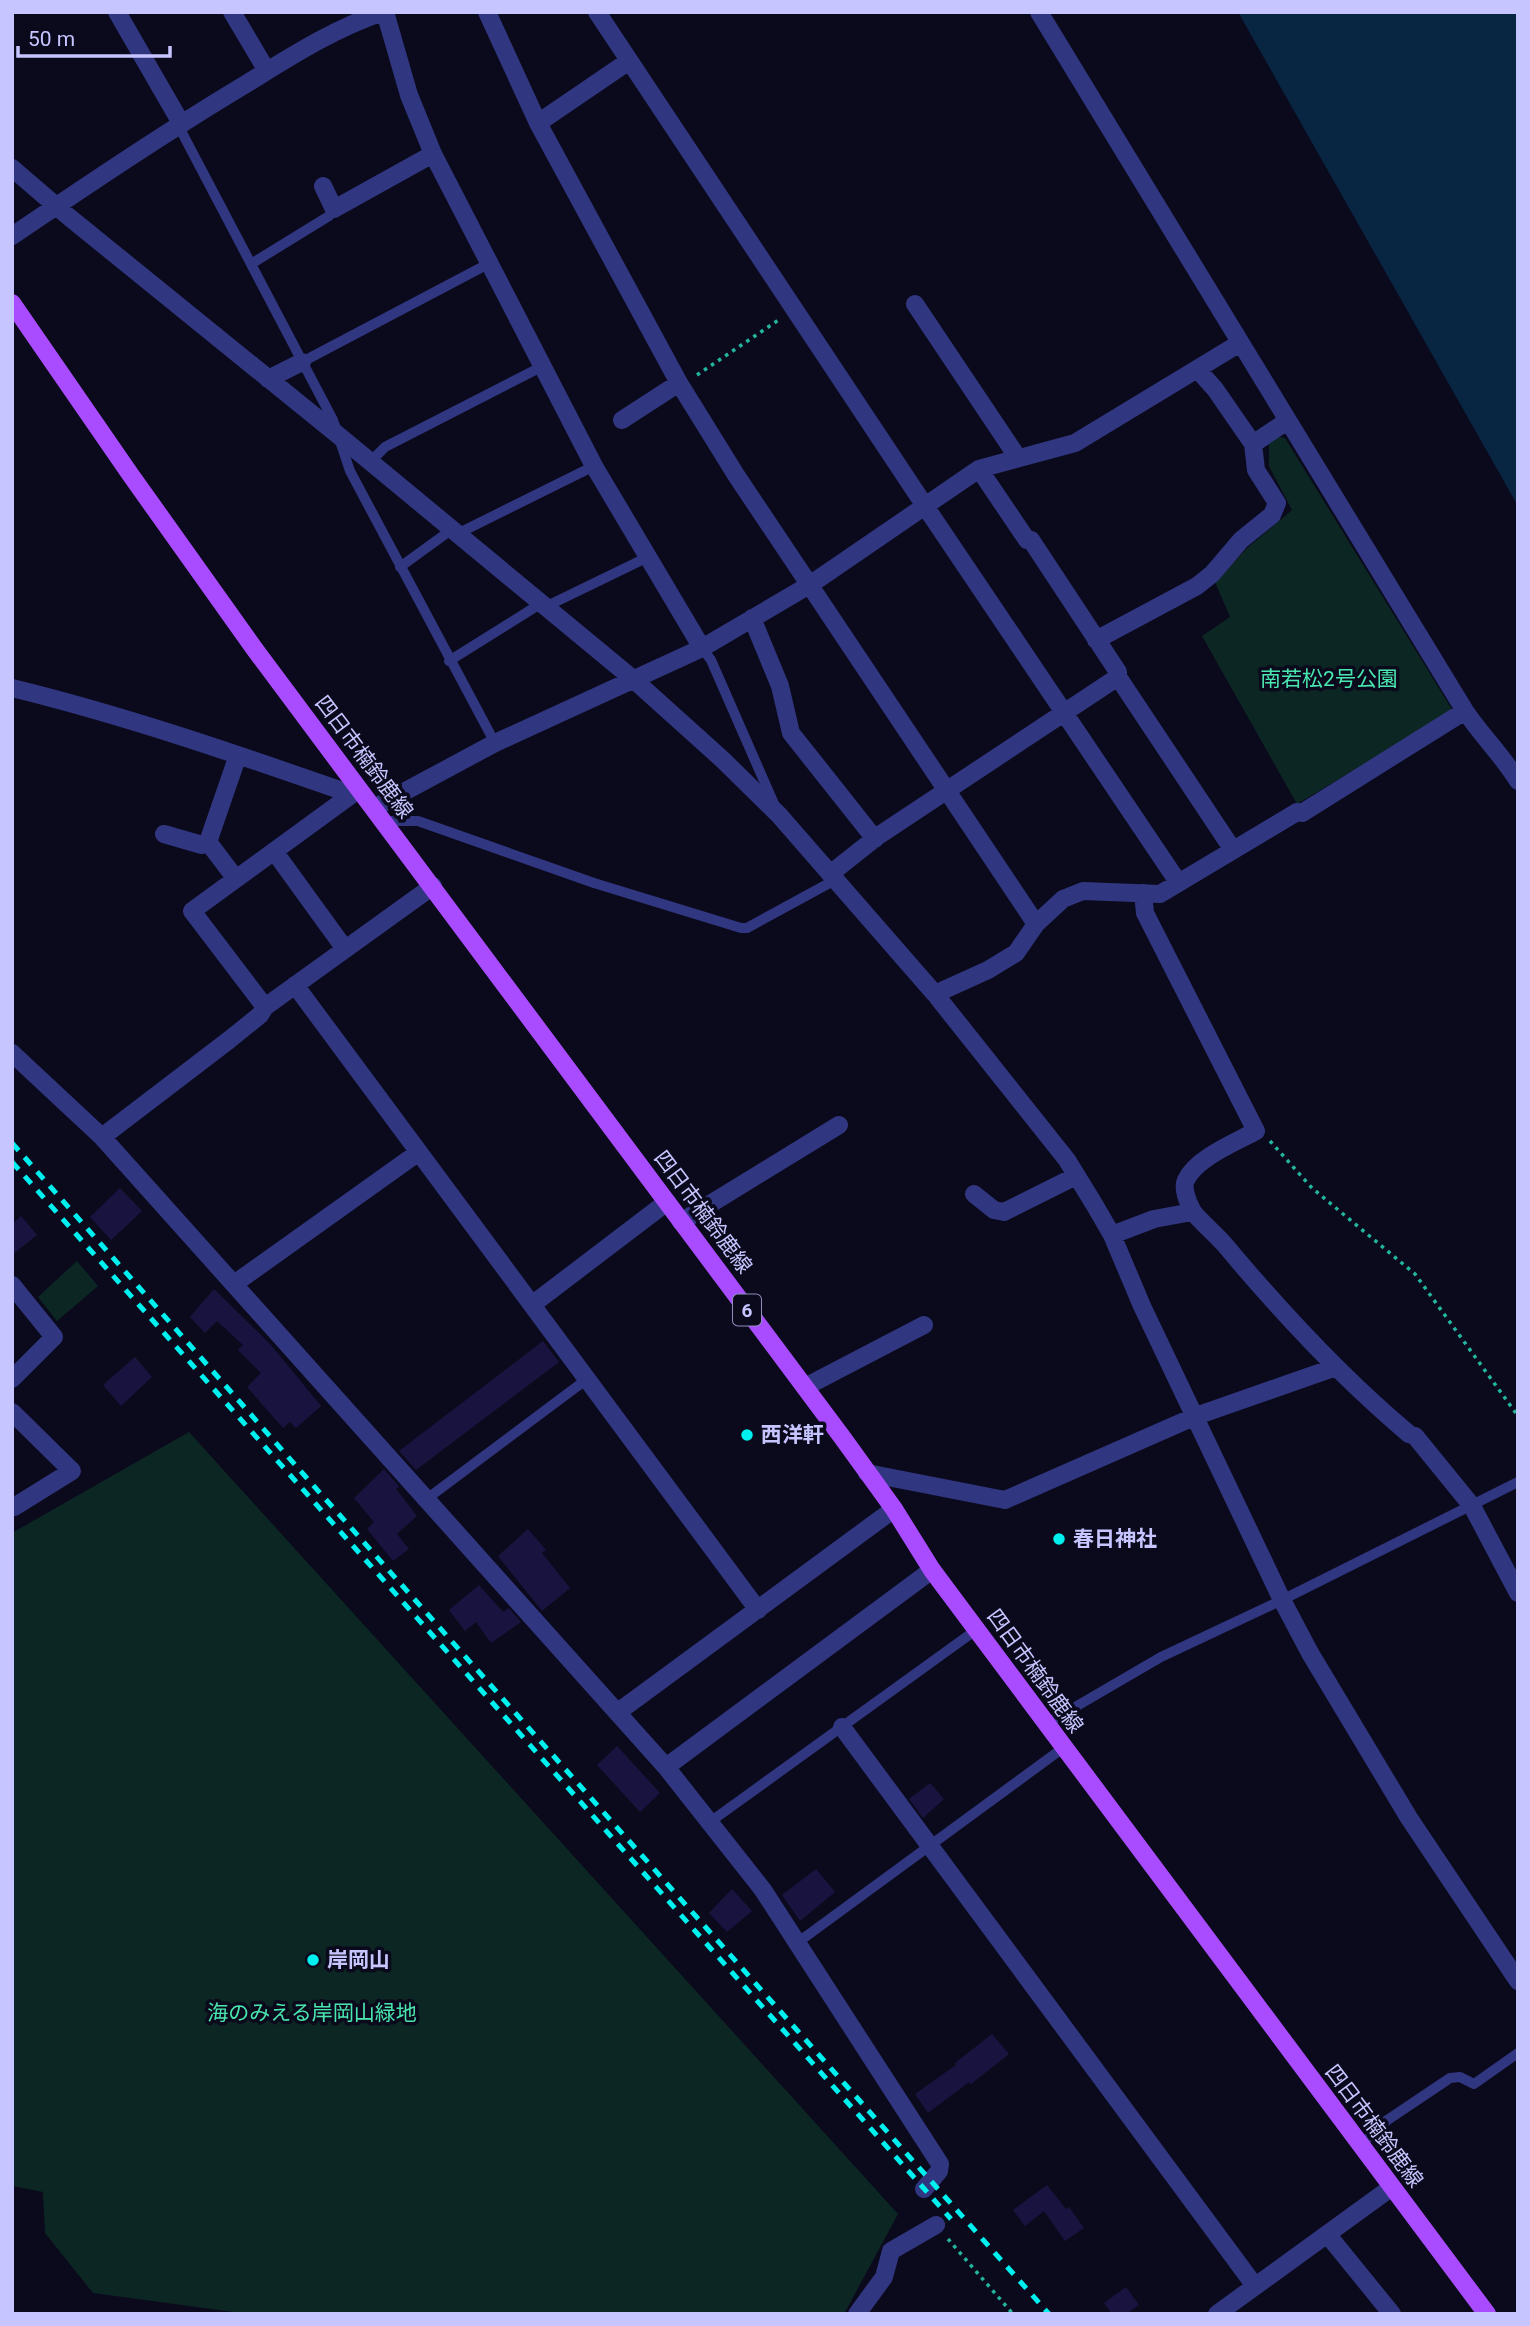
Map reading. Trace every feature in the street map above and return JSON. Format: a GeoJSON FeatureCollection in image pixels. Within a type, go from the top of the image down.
{"type":"FeatureCollection","features":[{"type":"Feature","properties":{"kind":"main road","name":"四日市楠鈴鹿線"},"geometry":{"type":"LineString","coordinates":[[12,303],[355,792],[379,815],[433,886],[805,1387],[894,1509],[932,1570],[1063,1748],[1487,2314]]}},
{"type":"Feature","properties":{"kind":"street"},"geometry":{"type":"LineString","coordinates":[[117,12],[180,124]]}},
{"type":"Feature","properties":{"kind":"street"},"geometry":{"type":"LineString","coordinates":[[232,12],[267,71]]}},
{"type":"Feature","properties":{"kind":"street"},"geometry":{"type":"LineString","coordinates":[[12,236],[180,124],[267,71],[354,22],[384,12],[409,95],[433,154],[594,466],[702,648]]}},
{"type":"Feature","properties":{"kind":"street"},"geometry":{"type":"LineString","coordinates":[[486,12],[538,123],[680,385],[736,475],[1036,924]]}},
{"type":"Feature","properties":{"kind":"street"},"geometry":{"type":"LineString","coordinates":[[597,12],[1178,882]]}},
{"type":"Feature","properties":{"kind":"street"},"geometry":{"type":"LineString","coordinates":[[1038,12],[1465,711],[1518,780]]}},
{"type":"Feature","properties":{"kind":"street"},"geometry":{"type":"LineString","coordinates":[[538,123],[629,61]]}},
{"type":"Feature","properties":{"kind":"street"},"geometry":{"type":"LineString","coordinates":[[323,186],[334,209],[433,154]]}},
{"type":"Feature","properties":{"kind":"street"},"geometry":{"type":"LineString","coordinates":[[12,168],[633,679],[779,815],[935,993],[1076,1176],[1112,1235],[1142,1306],[1282,1600],[1316,1664],[1402,1807],[1518,1981]]}},
{"type":"Feature","properties":{"kind":"street"},"geometry":{"type":"LineString","coordinates":[[915,304],[1018,458]]}},
{"type":"Feature","properties":{"kind":"street"},"geometry":{"type":"LineString","coordinates":[[379,815],[495,743],[702,648],[811,584],[979,469],[1075,443],[1240,343]]}},
{"type":"Feature","properties":{"kind":"street"},"geometry":{"type":"LineString","coordinates":[[268,379],[302,362]]}},
{"type":"Feature","properties":{"kind":"street"},"geometry":{"type":"LineString","coordinates":[[1096,640],[1197,586],[1212,574],[1241,540],[1272,515],[1277,503],[1256,470],[1253,444],[1215,389],[1197,369]]}},
{"type":"Feature","properties":{"kind":"street"},"geometry":{"type":"LineString","coordinates":[[622,420],[680,385]]}},
{"type":"Feature","properties":{"kind":"street"},"geometry":{"type":"LineString","coordinates":[[1253,444],[1287,421]]}},
{"type":"Feature","properties":{"kind":"street"},"geometry":{"type":"LineString","coordinates":[[979,469],[1027,540],[1031,541],[1233,850]]}},
{"type":"Feature","properties":{"kind":"street"},"geometry":{"type":"LineString","coordinates":[[752,618],[780,686],[791,733],[875,839]]}},
{"type":"Feature","properties":{"kind":"street"},"geometry":{"type":"LineString","coordinates":[[833,877],[875,839],[1118,677]]}},
{"type":"Feature","properties":{"kind":"street"},"geometry":{"type":"LineString","coordinates":[[12,688],[73,703],[355,792]]}},
{"type":"Feature","properties":{"kind":"street"},"geometry":{"type":"LineString","coordinates":[[935,993],[988,970],[1016,953],[1036,924],[1063,899],[1083,891],[1160,894],[1297,812],[1303,813],[1465,711]]}},
{"type":"Feature","properties":{"kind":"street"},"geometry":{"type":"LineString","coordinates":[[164,834],[202,845],[208,842],[238,755]]}},
{"type":"Feature","properties":{"kind":"street"},"geometry":{"type":"LineString","coordinates":[[265,1007],[192,911],[355,792]]}},
{"type":"Feature","properties":{"kind":"street"},"geometry":{"type":"LineString","coordinates":[[208,842],[236,879]]}},
{"type":"Feature","properties":{"kind":"street"},"geometry":{"type":"LineString","coordinates":[[274,851],[345,949]]}},
{"type":"Feature","properties":{"kind":"street"},"geometry":{"type":"LineString","coordinates":[[102,1137],[229,1040],[260,1015],[265,1007],[433,886]]}},
{"type":"Feature","properties":{"kind":"street"},"geometry":{"type":"LineString","coordinates":[[1143,893],[1146,913],[1256,1131],[1201,1162],[1185,1180],[1184,1189],[1192,1212],[1213,1230],[1259,1286],[1336,1367],[1373,1404],[1415,1436],[1472,1507],[1518,1594]]}},
{"type":"Feature","properties":{"kind":"street"},"geometry":{"type":"LineString","coordinates":[[295,985],[758,1610]]}},
{"type":"Feature","properties":{"kind":"street"},"geometry":{"type":"LineString","coordinates":[[12,1053],[102,1137],[428,1498],[666,1767],[763,1890],[940,2164],[939,2171],[924,2189]]}},
{"type":"Feature","properties":{"kind":"street"},"geometry":{"type":"LineString","coordinates":[[681,1222],[839,1125]]}},
{"type":"Feature","properties":{"kind":"street"},"geometry":{"type":"LineString","coordinates":[[234,1284],[419,1152]]}},
{"type":"Feature","properties":{"kind":"street"},"geometry":{"type":"LineString","coordinates":[[974,1194],[994,1210],[1004,1212],[1076,1176]]}},
{"type":"Feature","properties":{"kind":"street"},"geometry":{"type":"LineString","coordinates":[[533,1304],[667,1202]]}},
{"type":"Feature","properties":{"kind":"street"},"geometry":{"type":"LineString","coordinates":[[1112,1235],[1154,1219],[1192,1212]]}},
{"type":"Feature","properties":{"kind":"street"},"geometry":{"type":"LineString","coordinates":[[12,1285],[54,1337],[12,1379]]}},
{"type":"Feature","properties":{"kind":"street"},"geometry":{"type":"LineString","coordinates":[[805,1387],[924,1325]]}},
{"type":"Feature","properties":{"kind":"street"},"geometry":{"type":"LineString","coordinates":[[867,1473],[1004,1500],[1196,1416],[1336,1367]]}},
{"type":"Feature","properties":{"kind":"street"},"geometry":{"type":"LineString","coordinates":[[12,1412],[72,1471],[12,1506]]}},
{"type":"Feature","properties":{"kind":"street"},"geometry":{"type":"LineString","coordinates":[[618,1712],[894,1509]]}},
{"type":"Feature","properties":{"kind":"street"},"geometry":{"type":"LineString","coordinates":[[666,1767],[932,1570]]}},
{"type":"Feature","properties":{"kind":"street"},"geometry":{"type":"LineString","coordinates":[[842,1727],[1255,2286]]}},
{"type":"Feature","properties":{"kind":"street"},"geometry":{"type":"LineString","coordinates":[[1217,2314],[1240,2307],[1255,2286],[1392,2187]]}},
{"type":"Feature","properties":{"kind":"street"},"geometry":{"type":"LineString","coordinates":[[857,2314],[884,2277],[891,2251],[936,2225]]}},
{"type":"Feature","properties":{"kind":"street"},"geometry":{"type":"LineString","coordinates":[[1327,2234],[1392,2314]]}},
{"type":"Feature","properties":{"kind":"lane"},"geometry":{"type":"LineString","coordinates":[[180,124],[333,420],[350,471],[495,743]]}},
{"type":"Feature","properties":{"kind":"lane"},"geometry":{"type":"LineString","coordinates":[[251,264],[329,216],[334,209]]}},
{"type":"Feature","properties":{"kind":"lane"},"geometry":{"type":"LineString","coordinates":[[302,362],[488,264]]}},
{"type":"Feature","properties":{"kind":"lane"},"geometry":{"type":"LineString","coordinates":[[371,461],[385,447],[543,366]]}},
{"type":"Feature","properties":{"kind":"lane"},"geometry":{"type":"LineString","coordinates":[[400,567],[454,532],[594,466]]}},
{"type":"Feature","properties":{"kind":"lane"},"geometry":{"type":"LineString","coordinates":[[449,661],[543,606],[648,557]]}},
{"type":"Feature","properties":{"kind":"lane"},"geometry":{"type":"LineString","coordinates":[[702,648],[711,660],[779,815]]}},
{"type":"Feature","properties":{"kind":"lane"},"geometry":{"type":"LineString","coordinates":[[379,815],[418,821],[594,883],[741,928],[747,928],[833,877]]}},
{"type":"Feature","properties":{"kind":"lane"},"geometry":{"type":"LineString","coordinates":[[428,1498],[587,1378]]}},
{"type":"Feature","properties":{"kind":"lane"},"geometry":{"type":"LineString","coordinates":[[1046,1724],[1161,1657],[1472,1507],[1518,1482]]}},
{"type":"Feature","properties":{"kind":"lane"},"geometry":{"type":"LineString","coordinates":[[710,1822],[976,1630]]}},
{"type":"Feature","properties":{"kind":"lane"},"geometry":{"type":"LineString","coordinates":[[797,1943],[1063,1748]]}},
{"type":"Feature","properties":{"kind":"lane"},"geometry":{"type":"LineString","coordinates":[[1361,2145],[1383,2123],[1450,2078],[1460,2077],[1474,2084],[1518,2053]]}},
{"type":"Feature","properties":{"kind":"path"},"geometry":{"type":"LineString","coordinates":[[680,385],[794,309]]}},
{"type":"Feature","properties":{"kind":"path"},"geometry":{"type":"LineString","coordinates":[[1256,1131],[1266,1136],[1312,1188],[1415,1274],[1518,1416]]}},
{"type":"Feature","properties":{"kind":"path"},"geometry":{"type":"LineString","coordinates":[[936,2225],[1013,2314]]}},
{"type":"Feature","properties":{"kind":"green space","name":"南若松2号公園"},"geometry":{"type":"Polygon","coordinates":[[[1275,436],[1285,438],[1453,711],[1297,804],[1202,636],[1230,617],[1215,582],[1246,549],[1292,510],[1269,466],[1269,441],[1275,436]]]}},
{"type":"Feature","properties":{"kind":"green space"},"geometry":{"type":"Polygon","coordinates":[[[77,1261],[98,1286],[57,1321],[38,1297],[77,1261]]]}},
{"type":"Feature","properties":{"kind":"green space","name":"海のみえる岸岡山緑地"},"geometry":{"type":"Polygon","coordinates":[[[189,1432],[898,2214],[844,2314],[249,2314],[93,2293],[45,2233],[43,2192],[12,2186],[12,1533],[189,1432]]]}},
{"type":"Feature","properties":{"kind":"water"},"geometry":{"type":"Polygon","coordinates":[[[1238,12],[1518,12],[1518,506],[1238,12]]]}},
{"type":"Feature","properties":{"kind":"building"},"geometry":{"type":"Polygon","coordinates":[[[120,1188],[142,1211],[111,1240],[90,1217],[120,1188]]]}},
{"type":"Feature","properties":{"kind":"building"},"geometry":{"type":"Polygon","coordinates":[[[21,1216],[37,1235],[12,1255],[12,1224],[21,1216]]]}},
{"type":"Feature","properties":{"kind":"building"},"geometry":{"type":"Polygon","coordinates":[[[214,1289],[271,1345],[321,1406],[296,1428],[290,1422],[283,1428],[247,1387],[261,1373],[238,1350],[243,1345],[217,1321],[205,1333],[190,1317],[214,1289]]]}},
{"type":"Feature","properties":{"kind":"building"},"geometry":{"type":"Polygon","coordinates":[[[543,1341],[559,1362],[416,1470],[399,1451],[543,1341]]]}},
{"type":"Feature","properties":{"kind":"building"},"geometry":{"type":"Polygon","coordinates":[[[135,1357],[152,1377],[121,1406],[103,1385],[135,1357]]]}},
{"type":"Feature","properties":{"kind":"building"},"geometry":{"type":"Polygon","coordinates":[[[384,1469],[398,1485],[396,1489],[417,1516],[397,1534],[409,1549],[393,1561],[367,1529],[374,1522],[354,1498],[384,1469]]]}},
{"type":"Feature","properties":{"kind":"building"},"geometry":{"type":"Polygon","coordinates":[[[528,1529],[546,1550],[542,1553],[570,1588],[542,1611],[498,1556],[528,1529]]]}},
{"type":"Feature","properties":{"kind":"building"},"geometry":{"type":"Polygon","coordinates":[[[479,1585],[503,1612],[509,1608],[521,1622],[491,1643],[476,1622],[465,1631],[449,1610],[479,1585]]]}},
{"type":"Feature","properties":{"kind":"building"},"geometry":{"type":"Polygon","coordinates":[[[617,1746],[660,1793],[640,1812],[597,1765],[617,1746]]]}},
{"type":"Feature","properties":{"kind":"building"},"geometry":{"type":"Polygon","coordinates":[[[930,1783],[944,1799],[923,1818],[909,1799],[930,1783]]]}},
{"type":"Feature","properties":{"kind":"building"},"geometry":{"type":"Polygon","coordinates":[[[816,1869],[835,1892],[800,1921],[782,1895],[816,1869]]]}},
{"type":"Feature","properties":{"kind":"building"},"geometry":{"type":"Polygon","coordinates":[[[732,1889],[752,1911],[727,1932],[709,1913],[732,1889]]]}},
{"type":"Feature","properties":{"kind":"building"},"geometry":{"type":"Polygon","coordinates":[[[992,2034],[1009,2054],[928,2113],[915,2094],[956,2065],[955,2063],[992,2034]]]}},
{"type":"Feature","properties":{"kind":"building"},"geometry":{"type":"Polygon","coordinates":[[[1047,2185],[1066,2209],[1069,2207],[1084,2228],[1065,2241],[1044,2211],[1025,2226],[1013,2210],[1047,2185]]]}},
{"type":"Feature","properties":{"kind":"building"},"geometry":{"type":"Polygon","coordinates":[[[1126,2287],[1139,2305],[1126,2314],[1112,2314],[1104,2303],[1126,2287]]]}},
{"type":"Feature","properties":{"kind":"railway"},"geometry":{"type":"LineString","coordinates":[[12,1143],[1049,2314]]}},
{"type":"Feature","properties":{"kind":"railway"},"geometry":{"type":"LineString","coordinates":[[12,1162],[951,2219]]}},
{"type":"Feature","properties":{"kind":"place","name":"西洋軒"},"geometry":{"type":"Point","coordinates":[747,1435]}},
{"type":"Feature","properties":{"kind":"place","name":"春日神社"},"geometry":{"type":"Point","coordinates":[1059,1539]}},
{"type":"Feature","properties":{"kind":"place","name":"岸岡山"},"geometry":{"type":"Point","coordinates":[313,1960]}}]}
